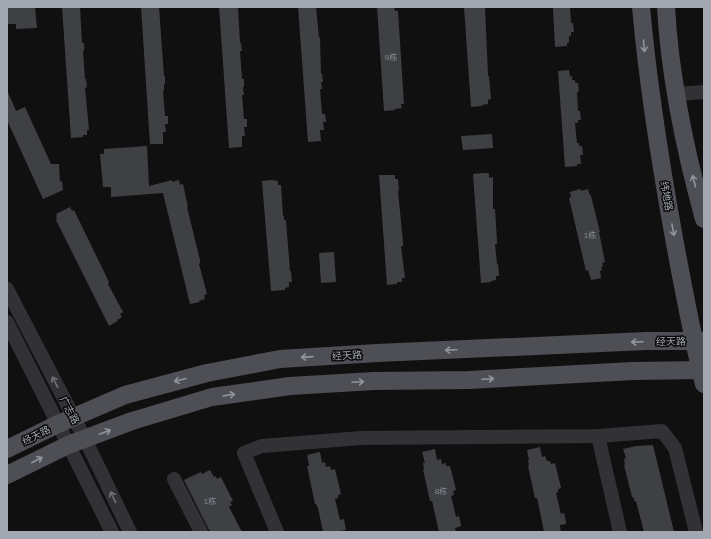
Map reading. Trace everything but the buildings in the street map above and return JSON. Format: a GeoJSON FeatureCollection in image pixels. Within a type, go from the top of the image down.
{"type":"FeatureCollection","features":[{"type":"Feature","properties":{"kind":"main road","name":"纬地路"},"geometry":{"type":"LineString","coordinates":[[641,7],[646,63],[663,174],[687,308],[699,341],[703,374]]}},
{"type":"Feature","properties":{"kind":"main road"},"geometry":{"type":"LineString","coordinates":[[666,7],[670,60],[690,168],[704,219]]}},
{"type":"Feature","properties":{"kind":"main road","name":"经天路"},"geometry":{"type":"LineString","coordinates":[[7,450],[65,420],[132,393],[207,373],[280,359],[385,352],[699,341]]}},
{"type":"Feature","properties":{"kind":"main road"},"geometry":{"type":"LineString","coordinates":[[7,476],[68,445],[132,421],[212,397],[290,386],[374,381],[469,380],[633,371],[703,374]]}},
{"type":"Feature","properties":{"kind":"street"},"geometry":{"type":"LineString","coordinates":[[677,94],[704,92]]}},
{"type":"Feature","properties":{"kind":"street","name":"广志路"},"geometry":{"type":"LineString","coordinates":[[7,289],[65,420],[68,445],[112,532]]}},
{"type":"Feature","properties":{"kind":"street","name":"广志路"},"geometry":{"type":"LineString","coordinates":[[7,322],[65,420],[85,439],[130,532]]}},
{"type":"Feature","properties":{"kind":"street"},"geometry":{"type":"LineString","coordinates":[[277,532],[244,454],[262,446],[361,438],[598,436],[662,431],[675,448],[696,532]]}},
{"type":"Feature","properties":{"kind":"street"},"geometry":{"type":"LineString","coordinates":[[598,436],[620,532]]}},
{"type":"Feature","properties":{"kind":"street"},"geometry":{"type":"LineString","coordinates":[[174,479],[201,532]]}}]}
